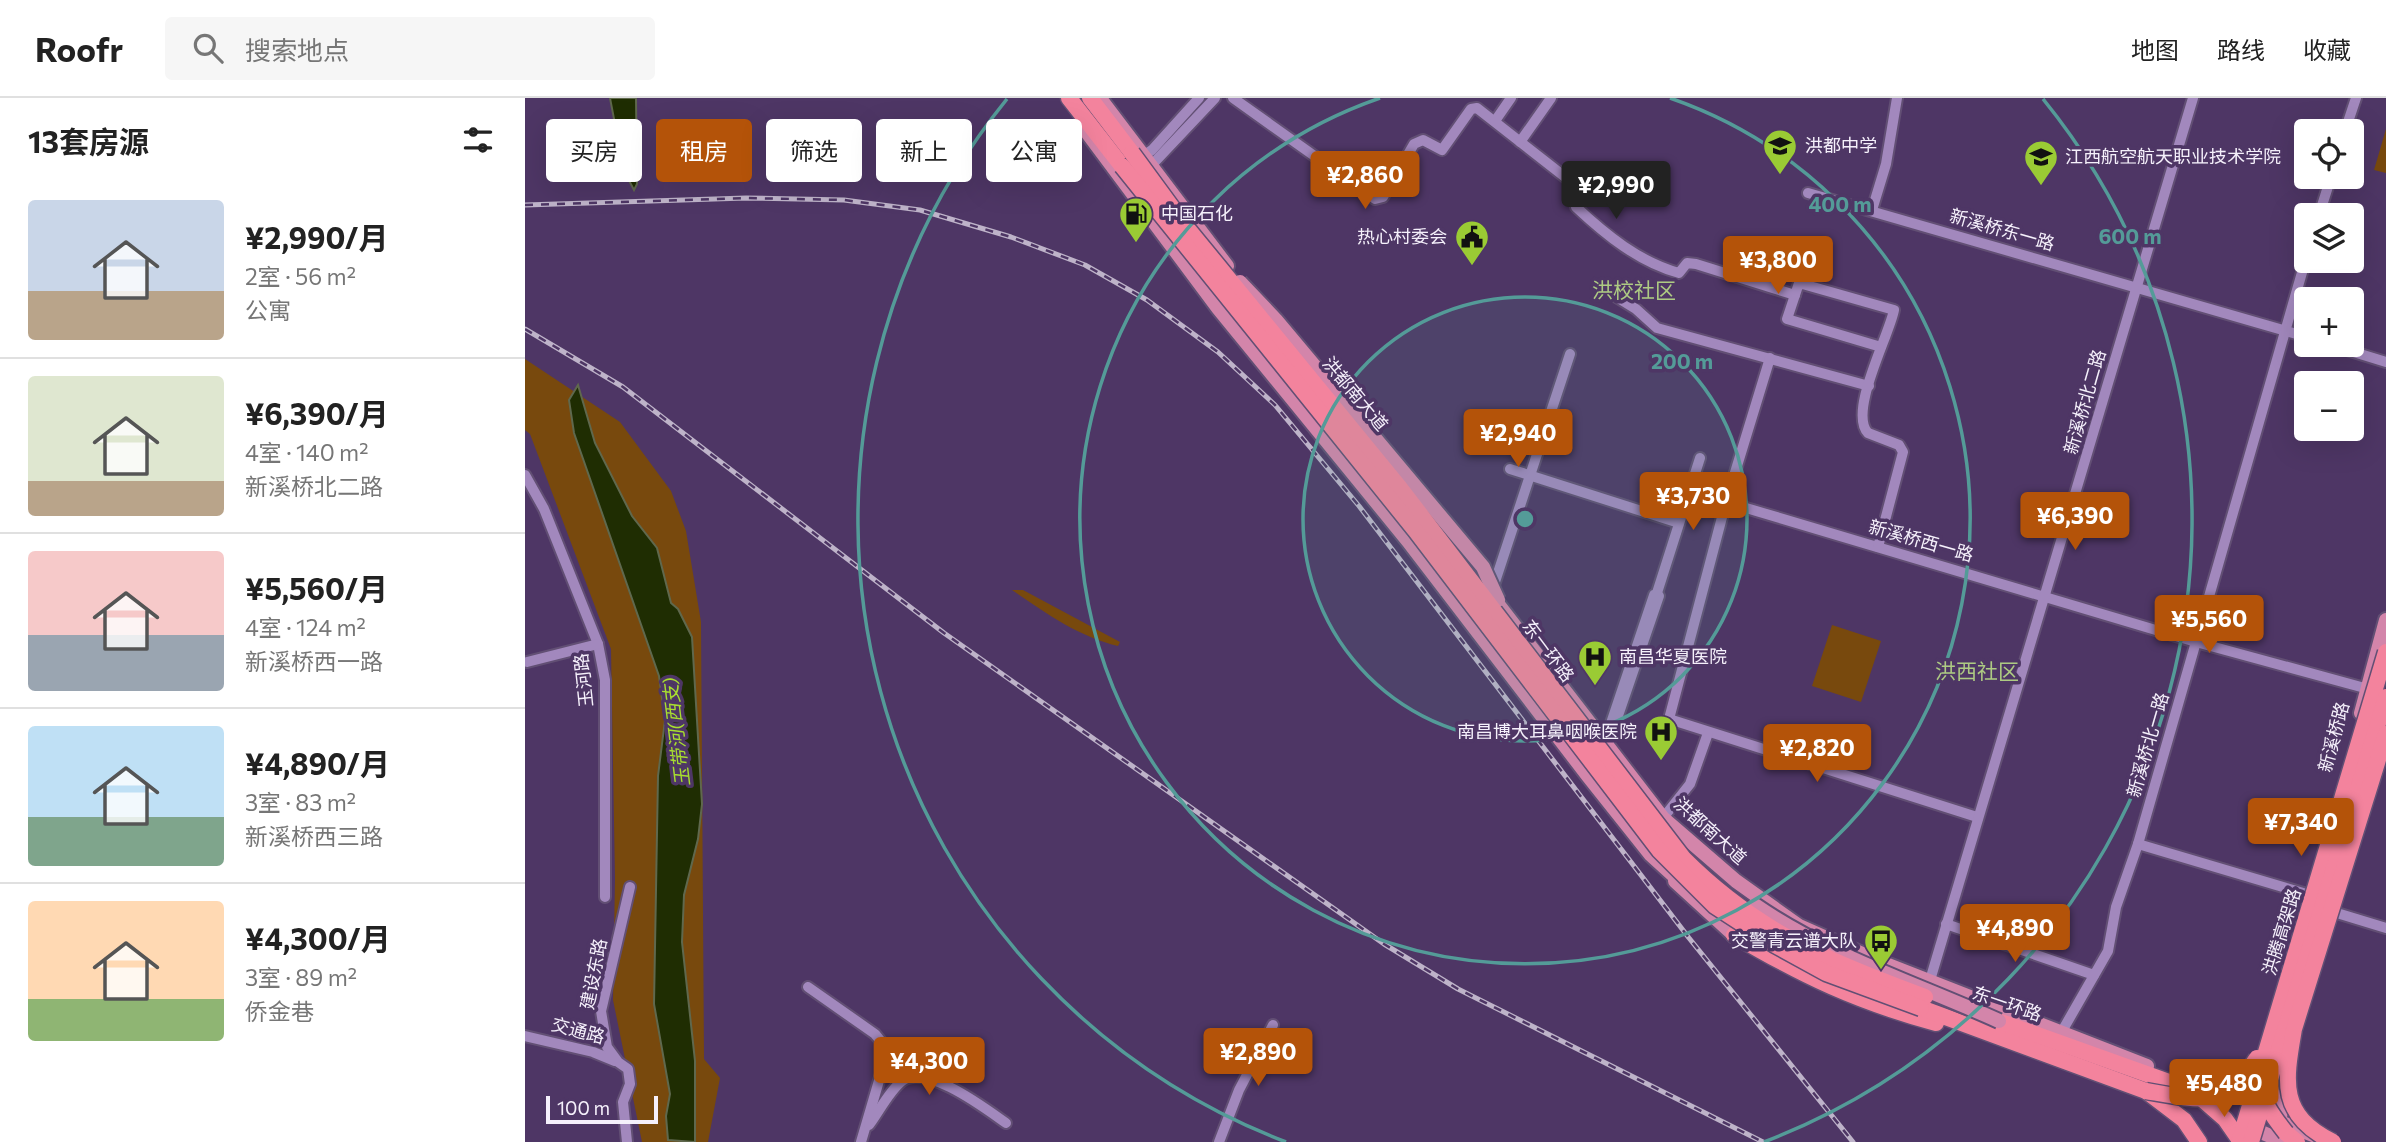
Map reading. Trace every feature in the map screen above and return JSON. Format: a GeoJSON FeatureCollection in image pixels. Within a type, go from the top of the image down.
{"type":"FeatureCollection","features":[{"type":"Feature","properties":{"kind":"highway","name":"东一环路"},"geometry":{"type":"LineString","coordinates":[[1069,98],[1415,530],[1659,850],[1715,906],[1826,973],[2146,1091]]}},
{"type":"Feature","properties":{"kind":"highway","name":"东一环路"},"geometry":{"type":"LineString","coordinates":[[1090,98],[1187,228],[1400,488],[1684,859],[1720,894],[1779,933],[1829,961],[1927,989],[1999,1021],[2183,1087]]}},
{"type":"Feature","properties":{"kind":"highway","name":"洪腾高架路"},"geometry":{"type":"LineString","coordinates":[[2246,1130],[2379,692],[2386,652]]}},
{"type":"Feature","properties":{"kind":"highway"},"geometry":{"type":"LineString","coordinates":[[2297,1142],[2271,1114],[2259,1084],[2261,1048],[2350,737],[2379,692]]}},
{"type":"Feature","properties":{"kind":"highway","name":"洪腾高架路"},"geometry":{"type":"LineString","coordinates":[[2239,1142],[2379,692]]}},
{"type":"Feature","properties":{"kind":"highway"},"geometry":{"type":"LineString","coordinates":[[2333,1142],[2311,1129],[2292,1107],[2287,1073],[2294,1028],[2386,734]]}},
{"type":"Feature","properties":{"kind":"highway"},"geometry":{"type":"LineString","coordinates":[[1734,934],[1789,968],[1859,1000],[2019,1045]]}},
{"type":"Feature","properties":{"kind":"highway"},"geometry":{"type":"LineString","coordinates":[[2146,1091],[2193,1100],[2233,1094],[2249,1087],[2265,1070],[2294,1028]]}},
{"type":"Feature","properties":{"kind":"highway"},"geometry":{"type":"LineString","coordinates":[[2183,1087],[2231,1082],[2246,1075],[2261,1048]]}},
{"type":"Feature","properties":{"kind":"highway"},"geometry":{"type":"LineString","coordinates":[[2183,1087],[2208,1102],[2225,1119],[2239,1142]]}},
{"type":"Feature","properties":{"kind":"highway"},"geometry":{"type":"LineString","coordinates":[[2146,1091],[2184,1120],[2199,1142]]}},
{"type":"Feature","properties":{"kind":"main road"},"geometry":{"type":"LineString","coordinates":[[1061,98],[1115,174],[1218,308],[1408,541],[1495,659],[1650,854],[1701,907],[1734,934]]}},
{"type":"Feature","properties":{"kind":"main road","name":"洪都南大道"},"geometry":{"type":"LineString","coordinates":[[1100,98],[1255,304],[1495,596],[1666,821],[1736,881],[1799,926],[1927,989],[2061,1032],[2333,1142]]}},
{"type":"Feature","properties":{"kind":"main road"},"geometry":{"type":"LineString","coordinates":[[1187,228],[1276,320],[1483,567],[1495,596]]}},
{"type":"Feature","properties":{"kind":"main road","name":"新溪桥路"},"geometry":{"type":"LineString","coordinates":[[2244,1104],[2356,736],[2379,692],[2386,620]]}},
{"type":"Feature","properties":{"kind":"main road"},"geometry":{"type":"LineString","coordinates":[[2279,1122],[2327,910],[2386,710]]}},
{"type":"Feature","properties":{"kind":"main road"},"geometry":{"type":"LineString","coordinates":[[1666,821],[1700,862],[1794,932],[1999,1021]]}},
{"type":"Feature","properties":{"kind":"main road"},"geometry":{"type":"LineString","coordinates":[[1650,854],[1699,899],[1780,951],[2199,1104],[2246,1130],[2274,1140]]}},
{"type":"Feature","properties":{"kind":"street"},"geometry":{"type":"LineString","coordinates":[[1127,189],[1199,98]]}},
{"type":"Feature","properties":{"kind":"street"},"geometry":{"type":"LineString","coordinates":[[1115,174],[1148,160],[1215,98]]}},
{"type":"Feature","properties":{"kind":"street"},"geometry":{"type":"LineString","coordinates":[[1233,98],[1375,199],[1383,197],[1419,140],[1442,150],[1473,107],[1495,121],[1574,184],[1576,207],[1621,245],[1644,260],[1679,273],[1687,263],[1696,264],[1795,295]]}},
{"type":"Feature","properties":{"kind":"street"},"geometry":{"type":"LineString","coordinates":[[1495,121],[1511,98]]}},
{"type":"Feature","properties":{"kind":"street"},"geometry":{"type":"LineString","coordinates":[[1520,142],[1551,98]]}},
{"type":"Feature","properties":{"kind":"street"},"geometry":{"type":"LineString","coordinates":[[1872,210],[1886,164],[1896,98]]}},
{"type":"Feature","properties":{"kind":"street","name":"新溪桥北二路"},"geometry":{"type":"LineString","coordinates":[[1927,989],[1977,817],[2047,596],[2193,98]]}},
{"type":"Feature","properties":{"kind":"street"},"geometry":{"type":"LineString","coordinates":[[2349,119],[2356,98]]}},
{"type":"Feature","properties":{"kind":"street","name":"新溪桥东一路"},"geometry":{"type":"LineString","coordinates":[[1808,193],[2294,333]]}},
{"type":"Feature","properties":{"kind":"street","name":"新溪桥北一路"},"geometry":{"type":"LineString","coordinates":[[2061,1032],[2108,951],[2116,907],[2138,844],[2301,273]]}},
{"type":"Feature","properties":{"kind":"street"},"geometry":{"type":"LineString","coordinates":[[1878,547],[1903,454],[1899,445],[1868,433],[1861,424],[1869,386],[1894,310],[1798,283],[1787,319],[1881,347]]}},
{"type":"Feature","properties":{"kind":"street"},"geometry":{"type":"LineString","coordinates":[[1615,296],[1636,309],[1657,328],[1869,386]]}},
{"type":"Feature","properties":{"kind":"street"},"geometry":{"type":"LineString","coordinates":[[1495,596],[1570,355]]}},
{"type":"Feature","properties":{"kind":"street"},"geometry":{"type":"LineString","coordinates":[[2364,355],[2386,362]]}},
{"type":"Feature","properties":{"kind":"street"},"geometry":{"type":"LineString","coordinates":[[1770,358],[1726,502],[1669,719],[1977,817]]}},
{"type":"Feature","properties":{"kind":"street"},"geometry":{"type":"LineString","coordinates":[[1606,743],[1700,458]]}},
{"type":"Feature","properties":{"kind":"street"},"geometry":{"type":"LineString","coordinates":[[1510,469],[1679,523]]}},
{"type":"Feature","properties":{"kind":"street","name":"玉河路"},"geometry":{"type":"LineString","coordinates":[[525,475],[544,509],[598,644],[605,680],[605,897]]}},
{"type":"Feature","properties":{"kind":"street","name":"新溪桥西一路"},"geometry":{"type":"LineString","coordinates":[[1726,502],[2196,642],[2379,692]]}},
{"type":"Feature","properties":{"kind":"street"},"geometry":{"type":"LineString","coordinates":[[526,665],[598,644]]}},
{"type":"Feature","properties":{"kind":"street"},"geometry":{"type":"LineString","coordinates":[[1666,821],[1689,784],[1708,733]]}},
{"type":"Feature","properties":{"kind":"street"},"geometry":{"type":"LineString","coordinates":[[2138,844],[2308,895],[2327,910],[2386,928]]}},
{"type":"Feature","properties":{"kind":"street","name":"建设东路"},"geometry":{"type":"LineString","coordinates":[[627,1142],[623,1102],[630,1084],[628,1069],[607,1047],[601,1011],[630,887]]}},
{"type":"Feature","properties":{"kind":"street"},"geometry":{"type":"LineString","coordinates":[[1946,924],[2094,975]]}},
{"type":"Feature","properties":{"kind":"street"},"geometry":{"type":"LineString","coordinates":[[808,987],[875,1034],[888,1050],[862,1138]]}},
{"type":"Feature","properties":{"kind":"street"},"geometry":{"type":"LineString","coordinates":[[1219,1142],[1239,1090],[1273,1025]]}},
{"type":"Feature","properties":{"kind":"street","name":"交通路"},"geometry":{"type":"LineString","coordinates":[[525,1036],[593,1052],[621,1064]]}},
{"type":"Feature","properties":{"kind":"street"},"geometry":{"type":"LineString","coordinates":[[862,1138],[900,1082],[909,1077],[926,1079],[958,1090],[1006,1123]]}},
{"type":"Feature","properties":{"kind":"street"},"geometry":{"type":"LineString","coordinates":[[2239,1142],[2246,1130],[2244,1104]]}},
{"type":"Feature","properties":{"kind":"street"},"geometry":{"type":"LineString","coordinates":[[2274,1140],[2279,1122]]}},
{"type":"Feature","properties":{"kind":"shaded area"},"geometry":{"type":"Polygon","coordinates":[[[2386,129],[2386,173],[2374,170],[2386,129]]]}},
{"type":"Feature","properties":{"kind":"shaded area"},"geometry":{"type":"Polygon","coordinates":[[[525,359],[620,422],[671,491],[686,531],[701,622],[704,1059],[720,1078],[708,1142],[642,1142],[613,1000],[615,878],[611,649],[530,434],[525,430],[525,359]]]}},
{"type":"Feature","properties":{"kind":"shaded area"},"geometry":{"type":"Polygon","coordinates":[[[1012,590],[1023,590],[1120,642],[1118,646],[1089,637],[1012,590]]]}},
{"type":"Feature","properties":{"kind":"shaded area"},"geometry":{"type":"Polygon","coordinates":[[[1832,625],[1881,641],[1861,702],[1812,686],[1832,625]]]}},
{"type":"Feature","properties":{"kind":"water"},"geometry":{"type":"Polygon","coordinates":[[[610,98],[636,98],[636,119],[614,119],[610,98]]]}},
{"type":"Feature","properties":{"kind":"water"},"geometry":{"type":"Polygon","coordinates":[[[630,182],[637,182],[634,190],[630,182]]]}},
{"type":"Feature","properties":{"kind":"water","name":"玉带河(西支)"},"geometry":{"type":"Polygon","coordinates":[[[578,385],[595,443],[632,516],[657,548],[671,603],[678,609],[692,637],[702,804],[698,839],[684,895],[682,942],[695,1061],[695,1142],[668,1140],[666,1116],[670,1094],[654,1004],[658,776],[665,720],[659,676],[574,433],[569,400],[578,385]]]}},
{"type":"Feature","properties":{"kind":"railway"},"geometry":{"type":"LineString","coordinates":[[525,205],[746,198],[844,200],[920,210],[1011,237],[1085,265],[1147,300],[1218,352],[1275,405],[1359,506],[1689,938],[1853,1142]]}},
{"type":"Feature","properties":{"kind":"railway"},"geometry":{"type":"LineString","coordinates":[[525,329],[623,387],[944,633],[1384,944],[1458,989],[1763,1142]]}},
{"type":"Feature","properties":{"kind":"place","name":"洪都中学"},"geometry":{"type":"Point","coordinates":[1780,176]}},
{"type":"Feature","properties":{"kind":"place","name":"江西航空航天职业技术学院"},"geometry":{"type":"Point","coordinates":[2041,187]}},
{"type":"Feature","properties":{"kind":"place","name":"中国石化"},"geometry":{"type":"Point","coordinates":[1136,244]}},
{"type":"Feature","properties":{"kind":"place","name":"热心村委会"},"geometry":{"type":"Point","coordinates":[1472,267]}},
{"type":"Feature","properties":{"kind":"place","name":"南昌华夏医院"},"geometry":{"type":"Point","coordinates":[1595,687]}},
{"type":"Feature","properties":{"kind":"place","name":"南昌博大耳鼻咽喉医院"},"geometry":{"type":"Point","coordinates":[1661,762]}},
{"type":"Feature","properties":{"kind":"place","name":"交警青云谱大队"},"geometry":{"type":"Point","coordinates":[1881,971]}},
{"type":"Feature","properties":{"kind":"district","name":"洪校社区"},"geometry":{"type":"Point","coordinates":[1634,291]}},
{"type":"Feature","properties":{"kind":"district","name":"洪西社区"},"geometry":{"type":"Point","coordinates":[1977,672]}}]}
